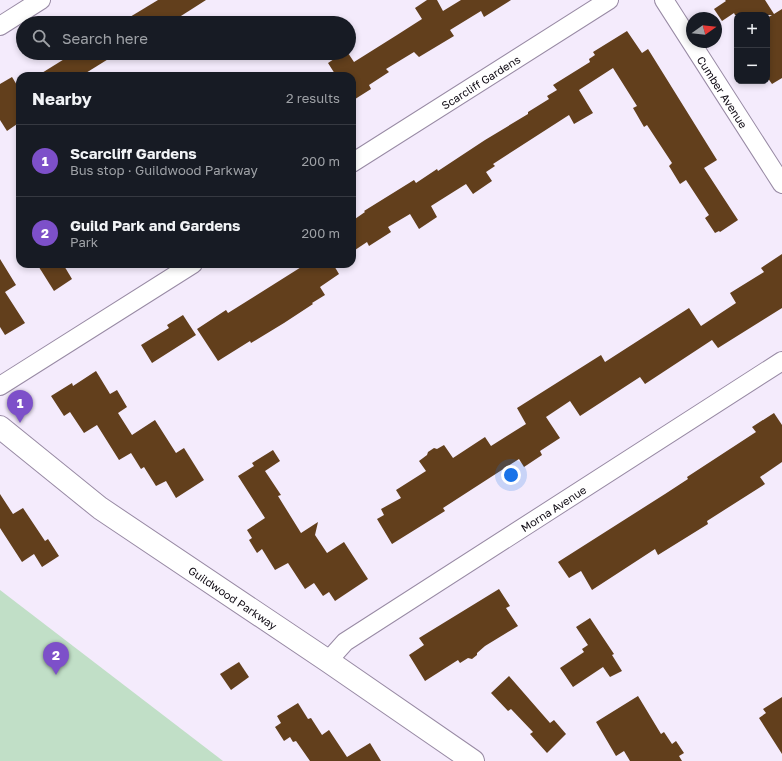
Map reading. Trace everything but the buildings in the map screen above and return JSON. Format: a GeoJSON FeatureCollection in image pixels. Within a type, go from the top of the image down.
{"type":"FeatureCollection","features":[{"type":"Feature","properties":{"kind":"street"},"geometry":{"type":"LineString","coordinates":[[0,26],[41,0]]}},
{"type":"Feature","properties":{"kind":"street","name":"Scarcliff Gardens"},"geometry":{"type":"LineString","coordinates":[[356,160],[609,0]]}},
{"type":"Feature","properties":{"kind":"street","name":"Cumber Avenue"},"geometry":{"type":"LineString","coordinates":[[664,0],[782,184]]}},
{"type":"Feature","properties":{"kind":"street"},"geometry":{"type":"LineString","coordinates":[[0,386],[187,268]]}},
{"type":"Feature","properties":{"kind":"street","name":"Morna Avenue"},"geometry":{"type":"LineString","coordinates":[[328,661],[345,642],[782,361]]}},
{"type":"Feature","properties":{"kind":"street","name":"Guildwood Parkway"},"geometry":{"type":"LineString","coordinates":[[0,427],[100,508],[328,661],[473,761]]}},
{"type":"Feature","properties":{"kind":"green space"},"geometry":{"type":"Polygon","coordinates":[[[0,590],[223,761],[0,761],[0,590]]]}},
{"type":"Feature","properties":{"kind":"place","name":"Scarcliff Gardens"},"geometry":{"type":"Point","coordinates":[20,423]}},
{"type":"Feature","properties":{"kind":"place","name":"Guild Park and Gardens"},"geometry":{"type":"Point","coordinates":[56,675]}}]}
